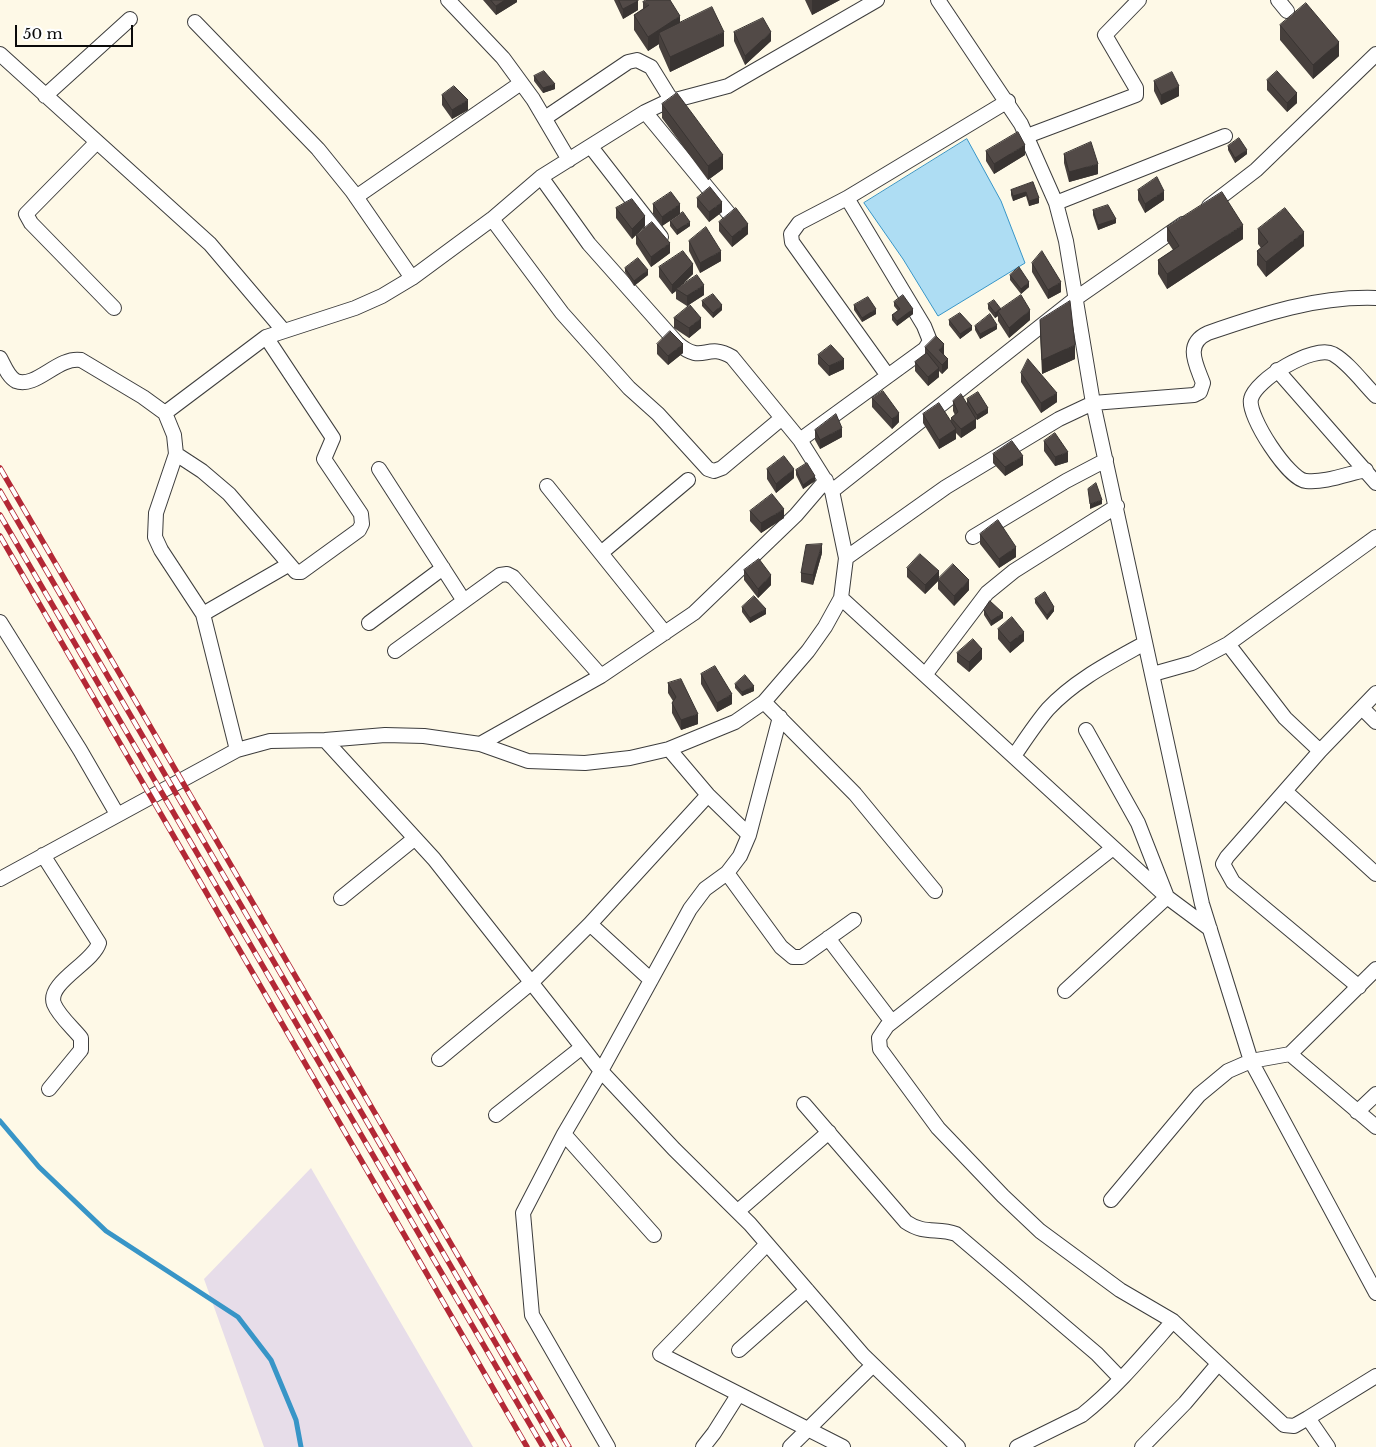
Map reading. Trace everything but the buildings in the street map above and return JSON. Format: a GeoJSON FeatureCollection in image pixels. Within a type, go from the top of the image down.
{"type":"FeatureCollection","features":[{"type":"Feature","properties":{"kind":"street"},"geometry":{"type":"LineString","coordinates":[[448,0],[503,58],[545,118],[569,160]]}},
{"type":"Feature","properties":{"kind":"street"},"geometry":{"type":"LineString","coordinates":[[165,413],[266,337],[355,308],[382,296],[412,278],[492,219],[541,177],[645,112],[672,100],[736,82],[877,0]]}},
{"type":"Feature","properties":{"kind":"street"},"geometry":{"type":"LineString","coordinates":[[938,0],[1008,101],[1027,136],[1056,203],[1066,242],[1093,403],[1117,506],[1176,793],[1210,929],[1251,1061],[1376,1294]]}},
{"type":"Feature","properties":{"kind":"street"},"geometry":{"type":"LineString","coordinates":[[1027,136],[1136,95],[1136,88],[1105,35],[1139,0]]}},
{"type":"Feature","properties":{"kind":"street"},"geometry":{"type":"LineString","coordinates":[[1278,0],[1287,11]]}},
{"type":"Feature","properties":{"kind":"street"},"geometry":{"type":"LineString","coordinates":[[45,96],[130,19]]}},
{"type":"Feature","properties":{"kind":"street"},"geometry":{"type":"LineString","coordinates":[[196,22],[288,115],[356,197],[412,278]]}},
{"type":"Feature","properties":{"kind":"street"},"geometry":{"type":"LineString","coordinates":[[0,54],[96,143],[210,244],[283,330]]}},
{"type":"Feature","properties":{"kind":"street"},"geometry":{"type":"LineString","coordinates":[[480,744],[601,676],[665,633],[712,597],[829,485],[1075,299],[1239,184],[1376,54]]}},
{"type":"Feature","properties":{"kind":"street"},"geometry":{"type":"LineString","coordinates":[[545,118],[628,62],[637,60],[651,67],[672,100]]}},
{"type":"Feature","properties":{"kind":"street"},"geometry":{"type":"LineString","coordinates":[[356,197],[521,83]]}},
{"type":"Feature","properties":{"kind":"street"},"geometry":{"type":"LineString","coordinates":[[888,376],[792,242],[791,234],[794,228],[1008,101]]}},
{"type":"Feature","properties":{"kind":"street"},"geometry":{"type":"LineString","coordinates":[[645,112],[730,215]]}},
{"type":"Feature","properties":{"kind":"street"},"geometry":{"type":"LineString","coordinates":[[1056,203],[1225,136]]}},
{"type":"Feature","properties":{"kind":"street"},"geometry":{"type":"LineString","coordinates":[[96,143],[26,214],[30,223],[114,308]]}},
{"type":"Feature","properties":{"kind":"street"},"geometry":{"type":"LineString","coordinates":[[591,147],[665,243]]}},
{"type":"Feature","properties":{"kind":"street"},"geometry":{"type":"LineString","coordinates":[[0,879],[237,750],[270,741],[325,740],[385,734],[424,736],[480,744],[513,757],[551,763],[630,758],[668,750],[735,722],[764,702],[814,643],[841,598],[846,558],[829,485],[800,440],[732,357],[717,350],[695,354],[688,352],[677,343],[589,244],[541,177]]}},
{"type":"Feature","properties":{"kind":"street"},"geometry":{"type":"LineString","coordinates":[[800,440],[926,348],[930,341],[929,334],[847,198]]}},
{"type":"Feature","properties":{"kind":"street"},"geometry":{"type":"LineString","coordinates":[[492,219],[562,313],[629,388],[658,414],[708,469],[714,471],[722,468],[782,418]]}},
{"type":"Feature","properties":{"kind":"street"},"geometry":{"type":"LineString","coordinates":[[846,558],[946,487],[1018,442],[1093,403],[1194,395],[1203,388],[1192,354],[1194,346],[1200,337],[1285,308],[1328,300],[1376,298]]}},
{"type":"Feature","properties":{"kind":"street"},"geometry":{"type":"LineString","coordinates":[[176,454],[218,483],[296,572],[301,572],[359,530],[362,518],[324,459],[325,451],[333,442],[332,435],[266,337]]}},
{"type":"Feature","properties":{"kind":"street"},"geometry":{"type":"LineString","coordinates":[[1366,470],[1317,481],[1304,481],[1286,467],[1254,420],[1250,407],[1256,389],[1277,370],[1312,355],[1331,352],[1376,396]]}},
{"type":"Feature","properties":{"kind":"street"},"geometry":{"type":"LineString","coordinates":[[0,358],[8,374],[16,381],[25,382],[34,379],[64,361],[72,359],[81,360],[143,397],[165,413],[174,435],[176,454],[156,513],[155,537],[160,550],[203,614],[237,750]]}},
{"type":"Feature","properties":{"kind":"street"},"geometry":{"type":"LineString","coordinates":[[1277,370],[1376,483]]}},
{"type":"Feature","properties":{"kind":"street"},"geometry":{"type":"LineString","coordinates":[[973,537],[1066,481],[1106,460]]}},
{"type":"Feature","properties":{"kind":"street"},"geometry":{"type":"LineString","coordinates":[[379,469],[464,602]]}},
{"type":"Feature","properties":{"kind":"street"},"geometry":{"type":"LineString","coordinates":[[601,553],[688,480]]}},
{"type":"Feature","properties":{"kind":"street"},"geometry":{"type":"LineString","coordinates":[[547,486],[665,633]]}},
{"type":"Feature","properties":{"kind":"street"},"geometry":{"type":"LineString","coordinates":[[926,675],[987,593],[1014,571],[1117,506]]}},
{"type":"Feature","properties":{"kind":"street"},"geometry":{"type":"LineString","coordinates":[[1152,674],[1192,663],[1228,644],[1376,538]]}},
{"type":"Feature","properties":{"kind":"street"},"geometry":{"type":"LineString","coordinates":[[203,614],[288,565]]}},
{"type":"Feature","properties":{"kind":"street"},"geometry":{"type":"LineString","coordinates":[[369,623],[443,568]]}},
{"type":"Feature","properties":{"kind":"street"},"geometry":{"type":"LineString","coordinates":[[395,651],[500,575],[507,574],[513,577],[601,676]]}},
{"type":"Feature","properties":{"kind":"street"},"geometry":{"type":"LineString","coordinates":[[841,598],[1113,848],[1167,896],[1210,929]]}},
{"type":"Feature","properties":{"kind":"street"},"geometry":{"type":"LineString","coordinates":[[0,622],[80,750],[117,814]]}},
{"type":"Feature","properties":{"kind":"street"},"geometry":{"type":"LineString","coordinates":[[1014,756],[1048,709],[1066,693],[1096,670],[1145,643]]}},
{"type":"Feature","properties":{"kind":"street"},"geometry":{"type":"LineString","coordinates":[[1228,644],[1285,718],[1320,751]]}},
{"type":"Feature","properties":{"kind":"street"},"geometry":{"type":"LineString","coordinates":[[1359,987],[1232,882],[1223,864],[1227,857],[1320,751],[1376,692]]}},
{"type":"Feature","properties":{"kind":"street"},"geometry":{"type":"LineString","coordinates":[[764,702],[855,794],[935,891]]}},
{"type":"Feature","properties":{"kind":"street"},"geometry":{"type":"LineString","coordinates":[[1362,708],[1376,722]]}},
{"type":"Feature","properties":{"kind":"street"},"geometry":{"type":"LineString","coordinates":[[608,1447],[532,1315],[523,1213],[564,1134],[601,1071],[690,909],[705,889],[727,873],[740,856],[749,834],[780,717]]}},
{"type":"Feature","properties":{"kind":"street"},"geometry":{"type":"LineString","coordinates":[[1086,730],[1138,823],[1167,896]]}},
{"type":"Feature","properties":{"kind":"street"},"geometry":{"type":"LineString","coordinates":[[325,740],[446,874],[601,1071],[674,1149],[738,1211],[874,1365],[958,1447]]}},
{"type":"Feature","properties":{"kind":"street"},"geometry":{"type":"LineString","coordinates":[[668,750],[708,795],[749,834]]}},
{"type":"Feature","properties":{"kind":"street"},"geometry":{"type":"LineString","coordinates":[[1285,792],[1376,874]]}},
{"type":"Feature","properties":{"kind":"street"},"geometry":{"type":"LineString","coordinates":[[439,1059],[532,982],[590,924],[708,795]]}},
{"type":"Feature","properties":{"kind":"street"},"geometry":{"type":"LineString","coordinates":[[341,898],[414,839]]}},
{"type":"Feature","properties":{"kind":"street"},"geometry":{"type":"LineString","coordinates":[[1113,848],[892,1022],[879,1038],[880,1049],[897,1074],[951,1141],[1002,1196],[1040,1231],[1120,1290],[1173,1322],[1284,1425],[1294,1426],[1376,1376]]}},
{"type":"Feature","properties":{"kind":"street"},"geometry":{"type":"LineString","coordinates":[[43,856],[99,943],[93,954],[58,986],[54,993],[54,1005],[81,1038],[82,1044],[81,1050],[50,1089]]}},
{"type":"Feature","properties":{"kind":"street"},"geometry":{"type":"LineString","coordinates":[[727,873],[793,957],[802,957],[854,920]]}},
{"type":"Feature","properties":{"kind":"street"},"geometry":{"type":"LineString","coordinates":[[1065,990],[1167,896]]}},
{"type":"Feature","properties":{"kind":"street"},"geometry":{"type":"LineString","coordinates":[[590,924],[651,980]]}},
{"type":"Feature","properties":{"kind":"street"},"geometry":{"type":"LineString","coordinates":[[828,938],[892,1022]]}},
{"type":"Feature","properties":{"kind":"street"},"geometry":{"type":"LineString","coordinates":[[1111,1200],[1199,1095],[1228,1071],[1251,1061],[1290,1054],[1376,969]]}},
{"type":"Feature","properties":{"kind":"street"},"geometry":{"type":"LineString","coordinates":[[496,1115],[581,1048]]}},
{"type":"Feature","properties":{"kind":"street"},"geometry":{"type":"LineString","coordinates":[[1290,1054],[1376,1127]]}},
{"type":"Feature","properties":{"kind":"street"},"geometry":{"type":"LineString","coordinates":[[1358,1112],[1376,1094]]}},
{"type":"Feature","properties":{"kind":"street"},"geometry":{"type":"LineString","coordinates":[[804,1104],[906,1222],[925,1232],[947,1231],[956,1234],[1097,1354],[1121,1379]]}},
{"type":"Feature","properties":{"kind":"street"},"geometry":{"type":"LineString","coordinates":[[738,1211],[829,1132]]}},
{"type":"Feature","properties":{"kind":"street"},"geometry":{"type":"LineString","coordinates":[[564,1134],[654,1235]]}},
{"type":"Feature","properties":{"kind":"street"},"geometry":{"type":"LineString","coordinates":[[767,1244],[660,1354],[843,1447]]}},
{"type":"Feature","properties":{"kind":"street"},"geometry":{"type":"LineString","coordinates":[[739,1350],[807,1290]]}},
{"type":"Feature","properties":{"kind":"street"},"geometry":{"type":"LineString","coordinates":[[1016,1447],[1082,1415],[1121,1379],[1173,1322]]}},
{"type":"Feature","properties":{"kind":"street"},"geometry":{"type":"LineString","coordinates":[[1142,1447],[1185,1403],[1218,1364]]}},
{"type":"Feature","properties":{"kind":"street"},"geometry":{"type":"LineString","coordinates":[[790,1447],[874,1365]]}},
{"type":"Feature","properties":{"kind":"street"},"geometry":{"type":"LineString","coordinates":[[703,1447],[738,1395]]}},
{"type":"Feature","properties":{"kind":"street"},"geometry":{"type":"LineString","coordinates":[[1308,1418],[1328,1447]]}},
{"type":"Feature","properties":{"kind":"shaded area"},"geometry":{"type":"Polygon","coordinates":[[[311,1168],[473,1447],[264,1447],[204,1279],[311,1168]]]}},
{"type":"Feature","properties":{"kind":"water"},"geometry":{"type":"Polygon","coordinates":[[[967,139],[1001,201],[1025,263],[938,316],[903,259],[864,203],[967,139]]]}},
{"type":"Feature","properties":{"kind":"waterway"},"geometry":{"type":"LineString","coordinates":[[0,1121],[39,1167],[106,1231],[238,1317],[271,1360],[296,1420],[301,1447]]}},
{"type":"Feature","properties":{"kind":"railway"},"geometry":{"type":"LineString","coordinates":[[0,468],[569,1447]]}},
{"type":"Feature","properties":{"kind":"railway"},"geometry":{"type":"LineString","coordinates":[[0,491],[556,1447]]}},
{"type":"Feature","properties":{"kind":"railway"},"geometry":{"type":"LineString","coordinates":[[0,515],[543,1447]]}},
{"type":"Feature","properties":{"kind":"railway"},"geometry":{"type":"LineString","coordinates":[[0,536],[527,1447]]}}]}
